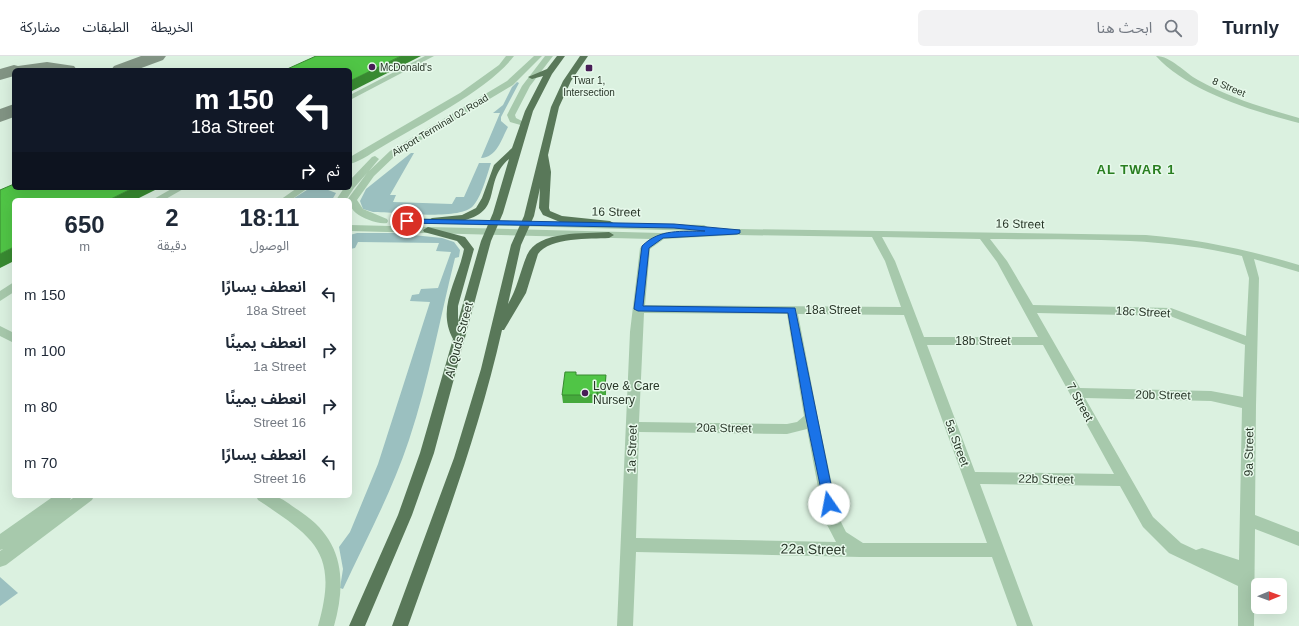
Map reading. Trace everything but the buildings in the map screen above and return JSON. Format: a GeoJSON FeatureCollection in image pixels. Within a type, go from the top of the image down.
{"type":"FeatureCollection","features":[{"type":"Feature","properties":{"kind":"main road","name":"Al Quds Street"},"geometry":{"type":"LineString","coordinates":[[357,626],[405,515],[427,453],[492,227],[533,98],[549,71],[561,56]]}},
{"type":"Feature","properties":{"kind":"main road"},"geometry":{"type":"LineString","coordinates":[[400,626],[461,458],[494,337],[516,245],[524,228],[550,122],[560,94],[574,69],[584,56]]}},
{"type":"Feature","properties":{"kind":"main road"},"geometry":{"type":"LineString","coordinates":[[532,77],[549,71]]}},
{"type":"Feature","properties":{"kind":"main road"},"geometry":{"type":"LineString","coordinates":[[430,226],[468,216],[480,210],[486,201],[490,184],[498,166],[517,149]]}},
{"type":"Feature","properties":{"kind":"main road"},"geometry":{"type":"LineString","coordinates":[[543,154],[548,172],[544,207],[546,213],[556,219],[609,229]]}},
{"type":"Feature","properties":{"kind":"main road"},"geometry":{"type":"LineString","coordinates":[[430,226],[461,239],[469,249],[451,313],[453,331],[459,339]]}},
{"type":"Feature","properties":{"kind":"main road"},"geometry":{"type":"LineString","coordinates":[[494,337],[520,293],[532,254],[536,248],[553,239],[609,229]]}},
{"type":"Feature","properties":{"kind":"street"},"geometry":{"type":"LineString","coordinates":[[352,97],[430,56]]}},
{"type":"Feature","properties":{"kind":"street","name":"Airport Terminal 02 Road"},"geometry":{"type":"LineString","coordinates":[[352,160],[490,77],[501,68],[510,56]]}},
{"type":"Feature","properties":{"kind":"street","name":"Airport Terminal 02 Road"},"geometry":{"type":"LineString","coordinates":[[352,183],[364,169],[385,151],[507,78],[528,56]]}},
{"type":"Feature","properties":{"kind":"street","name":"Airport Terminal 02 Road"},"geometry":{"type":"LineString","coordinates":[[352,200],[371,174],[390,156],[510,83],[538,56]]}},
{"type":"Feature","properties":{"kind":"street"},"geometry":{"type":"LineString","coordinates":[[524,124],[513,120],[510,117],[532,77],[549,56]]}},
{"type":"Feature","properties":{"kind":"street","name":"8 Street"},"geometry":{"type":"LineString","coordinates":[[1160,56],[1182,75],[1207,89],[1247,106],[1299,121]]}},
{"type":"Feature","properties":{"kind":"street"},"geometry":{"type":"LineString","coordinates":[[161,198],[176,190]]}},
{"type":"Feature","properties":{"kind":"street"},"geometry":{"type":"LineString","coordinates":[[288,198],[301,190]]}},
{"type":"Feature","properties":{"kind":"street"},"geometry":{"type":"LineString","coordinates":[[352,202],[359,211],[383,221]]}},
{"type":"Feature","properties":{"kind":"street"},"geometry":{"type":"LineString","coordinates":[[352,220],[383,221],[430,226]]}},
{"type":"Feature","properties":{"kind":"street"},"geometry":{"type":"LineString","coordinates":[[352,228],[430,226],[492,227]]}},
{"type":"Feature","properties":{"kind":"street","name":"16 Street"},"geometry":{"type":"LineString","coordinates":[[492,227],[609,229],[686,226],[737,232]]}},
{"type":"Feature","properties":{"kind":"street"},"geometry":{"type":"LineString","coordinates":[[352,232],[364,229]]}},
{"type":"Feature","properties":{"kind":"street","name":"16 Street"},"geometry":{"type":"LineString","coordinates":[[609,229],[632,235],[661,236],[737,232],[1165,239],[1205,244],[1261,257],[1299,269]]}},
{"type":"Feature","properties":{"kind":"street","name":"5a Street"},"geometry":{"type":"LineString","coordinates":[[879,234],[1025,626]]}},
{"type":"Feature","properties":{"kind":"street"},"geometry":{"type":"LineString","coordinates":[[632,235],[645,248],[661,236]]}},
{"type":"Feature","properties":{"kind":"street","name":"7 Street"},"geometry":{"type":"LineString","coordinates":[[988,236],[1122,480],[1148,522],[1164,539],[1188,556],[1246,576]]}},
{"type":"Feature","properties":{"kind":"street","name":"1a Street"},"geometry":{"type":"LineString","coordinates":[[625,626],[636,332],[645,248]]}},
{"type":"Feature","properties":{"kind":"street","name":"9a Street"},"geometry":{"type":"LineString","coordinates":[[1247,254],[1254,278]]}},
{"type":"Feature","properties":{"kind":"street","name":"9a Street"},"geometry":{"type":"LineString","coordinates":[[1246,626],[1249,405],[1254,278],[1261,257]]}},
{"type":"Feature","properties":{"kind":"street"},"geometry":{"type":"LineString","coordinates":[[0,297],[12,288]]}},
{"type":"Feature","properties":{"kind":"street","name":"18a Street"},"geometry":{"type":"LineString","coordinates":[[638,309],[908,311]]}},
{"type":"Feature","properties":{"kind":"street","name":"18c Street"},"geometry":{"type":"LineString","coordinates":[[1029,309],[1171,312],[1193,319],[1252,343]]}},
{"type":"Feature","properties":{"kind":"street"},"geometry":{"type":"LineString","coordinates":[[792,310],[811,418],[835,528],[841,537],[860,550]]}},
{"type":"Feature","properties":{"kind":"street"},"geometry":{"type":"LineString","coordinates":[[0,330],[12,338]]}},
{"type":"Feature","properties":{"kind":"street","name":"18b Street"},"geometry":{"type":"LineString","coordinates":[[919,341],[1047,341]]}},
{"type":"Feature","properties":{"kind":"street","name":"20b Street"},"geometry":{"type":"LineString","coordinates":[[1075,393],[1211,396],[1236,400],[1249,405]]}},
{"type":"Feature","properties":{"kind":"street","name":"20a Street"},"geometry":{"type":"LineString","coordinates":[[632,427],[787,429],[801,426],[811,418]]}},
{"type":"Feature","properties":{"kind":"street","name":"22b Street"},"geometry":{"type":"LineString","coordinates":[[970,478],[1122,480]]}},
{"type":"Feature","properties":{"kind":"street"},"geometry":{"type":"LineString","coordinates":[[0,543],[62,498]]}},
{"type":"Feature","properties":{"kind":"street"},"geometry":{"type":"LineString","coordinates":[[0,560],[84,498]]}},
{"type":"Feature","properties":{"kind":"street"},"geometry":{"type":"LineString","coordinates":[[266,498],[308,526],[324,543],[329,554],[334,576],[333,593],[326,626]]}},
{"type":"Feature","properties":{"kind":"street"},"geometry":{"type":"LineString","coordinates":[[1248,519],[1299,539]]}},
{"type":"Feature","properties":{"kind":"street","name":"22a Street"},"geometry":{"type":"LineString","coordinates":[[628,545],[860,550],[997,550]]}},
{"type":"Feature","properties":{"kind":"shaded area"},"geometry":{"type":"Polygon","coordinates":[[[517,82],[519,83],[501,117],[501,121],[508,127],[501,142],[491,155],[481,158],[500,113],[493,113],[503,105],[512,87],[517,82]]]}},
{"type":"Feature","properties":{"kind":"shaded area"},"geometry":{"type":"Polygon","coordinates":[[[411,153],[414,153],[390,195],[396,195],[393,202],[452,204],[456,197],[464,197],[479,163],[491,163],[481,192],[473,206],[466,211],[426,215],[373,212],[363,209],[360,201],[366,189],[411,153]]]}},
{"type":"Feature","properties":{"kind":"shaded area"},"geometry":{"type":"Polygon","coordinates":[[[307,190],[328,190],[336,193],[333,198],[294,198],[307,190]]]}},
{"type":"Feature","properties":{"kind":"shaded area"},"geometry":{"type":"Polygon","coordinates":[[[357,233],[394,233],[442,238],[454,242],[460,250],[459,257],[455,258],[428,372],[409,440],[387,497],[343,589],[340,588],[343,569],[339,547],[350,532],[378,464],[430,302],[410,301],[412,295],[419,294],[421,289],[438,288],[451,252],[436,251],[439,243],[358,242],[355,248],[352,249],[352,234],[357,233]]]}},
{"type":"Feature","properties":{"kind":"shaded area"},"geometry":{"type":"Polygon","coordinates":[[[0,577],[18,593],[0,606],[0,577]]]}},
{"type":"Feature","properties":{"kind":"taxiway"},"geometry":{"type":"LineString","coordinates":[[125,68],[157,56]]}},
{"type":"Feature","properties":{"kind":"taxiway"},"geometry":{"type":"LineString","coordinates":[[39,68],[54,68]]}},
{"type":"Feature","properties":{"kind":"taxiway"},"geometry":{"type":"LineString","coordinates":[[0,75],[12,71]]}},
{"type":"Feature","properties":{"kind":"taxiway"},"geometry":{"type":"LineString","coordinates":[[0,116],[12,111]]}},
{"type":"Feature","properties":{"kind":"place","name":"McDonald's"},"geometry":{"type":"Point","coordinates":[372,67]}},
{"type":"Feature","properties":{"kind":"place","name":"Twar 1, Intersection"},"geometry":{"type":"Point","coordinates":[589,68]}},
{"type":"Feature","properties":{"kind":"place","name":"Love & Care Nursery"},"geometry":{"type":"Point","coordinates":[585,393]}},
{"type":"Feature","properties":{"kind":"district","name":"AL TWAR 1"},"geometry":{"type":"Point","coordinates":[1136,169]}},
{"type":"Feature","properties":{"kind":"route"},"geometry":{"type":"LineString","coordinates":[[407,221],[674,226],[710,228],[737,232],[661,236],[648,244],[645,248],[638,309],[792,310],[811,418],[829,504]]}}]}
